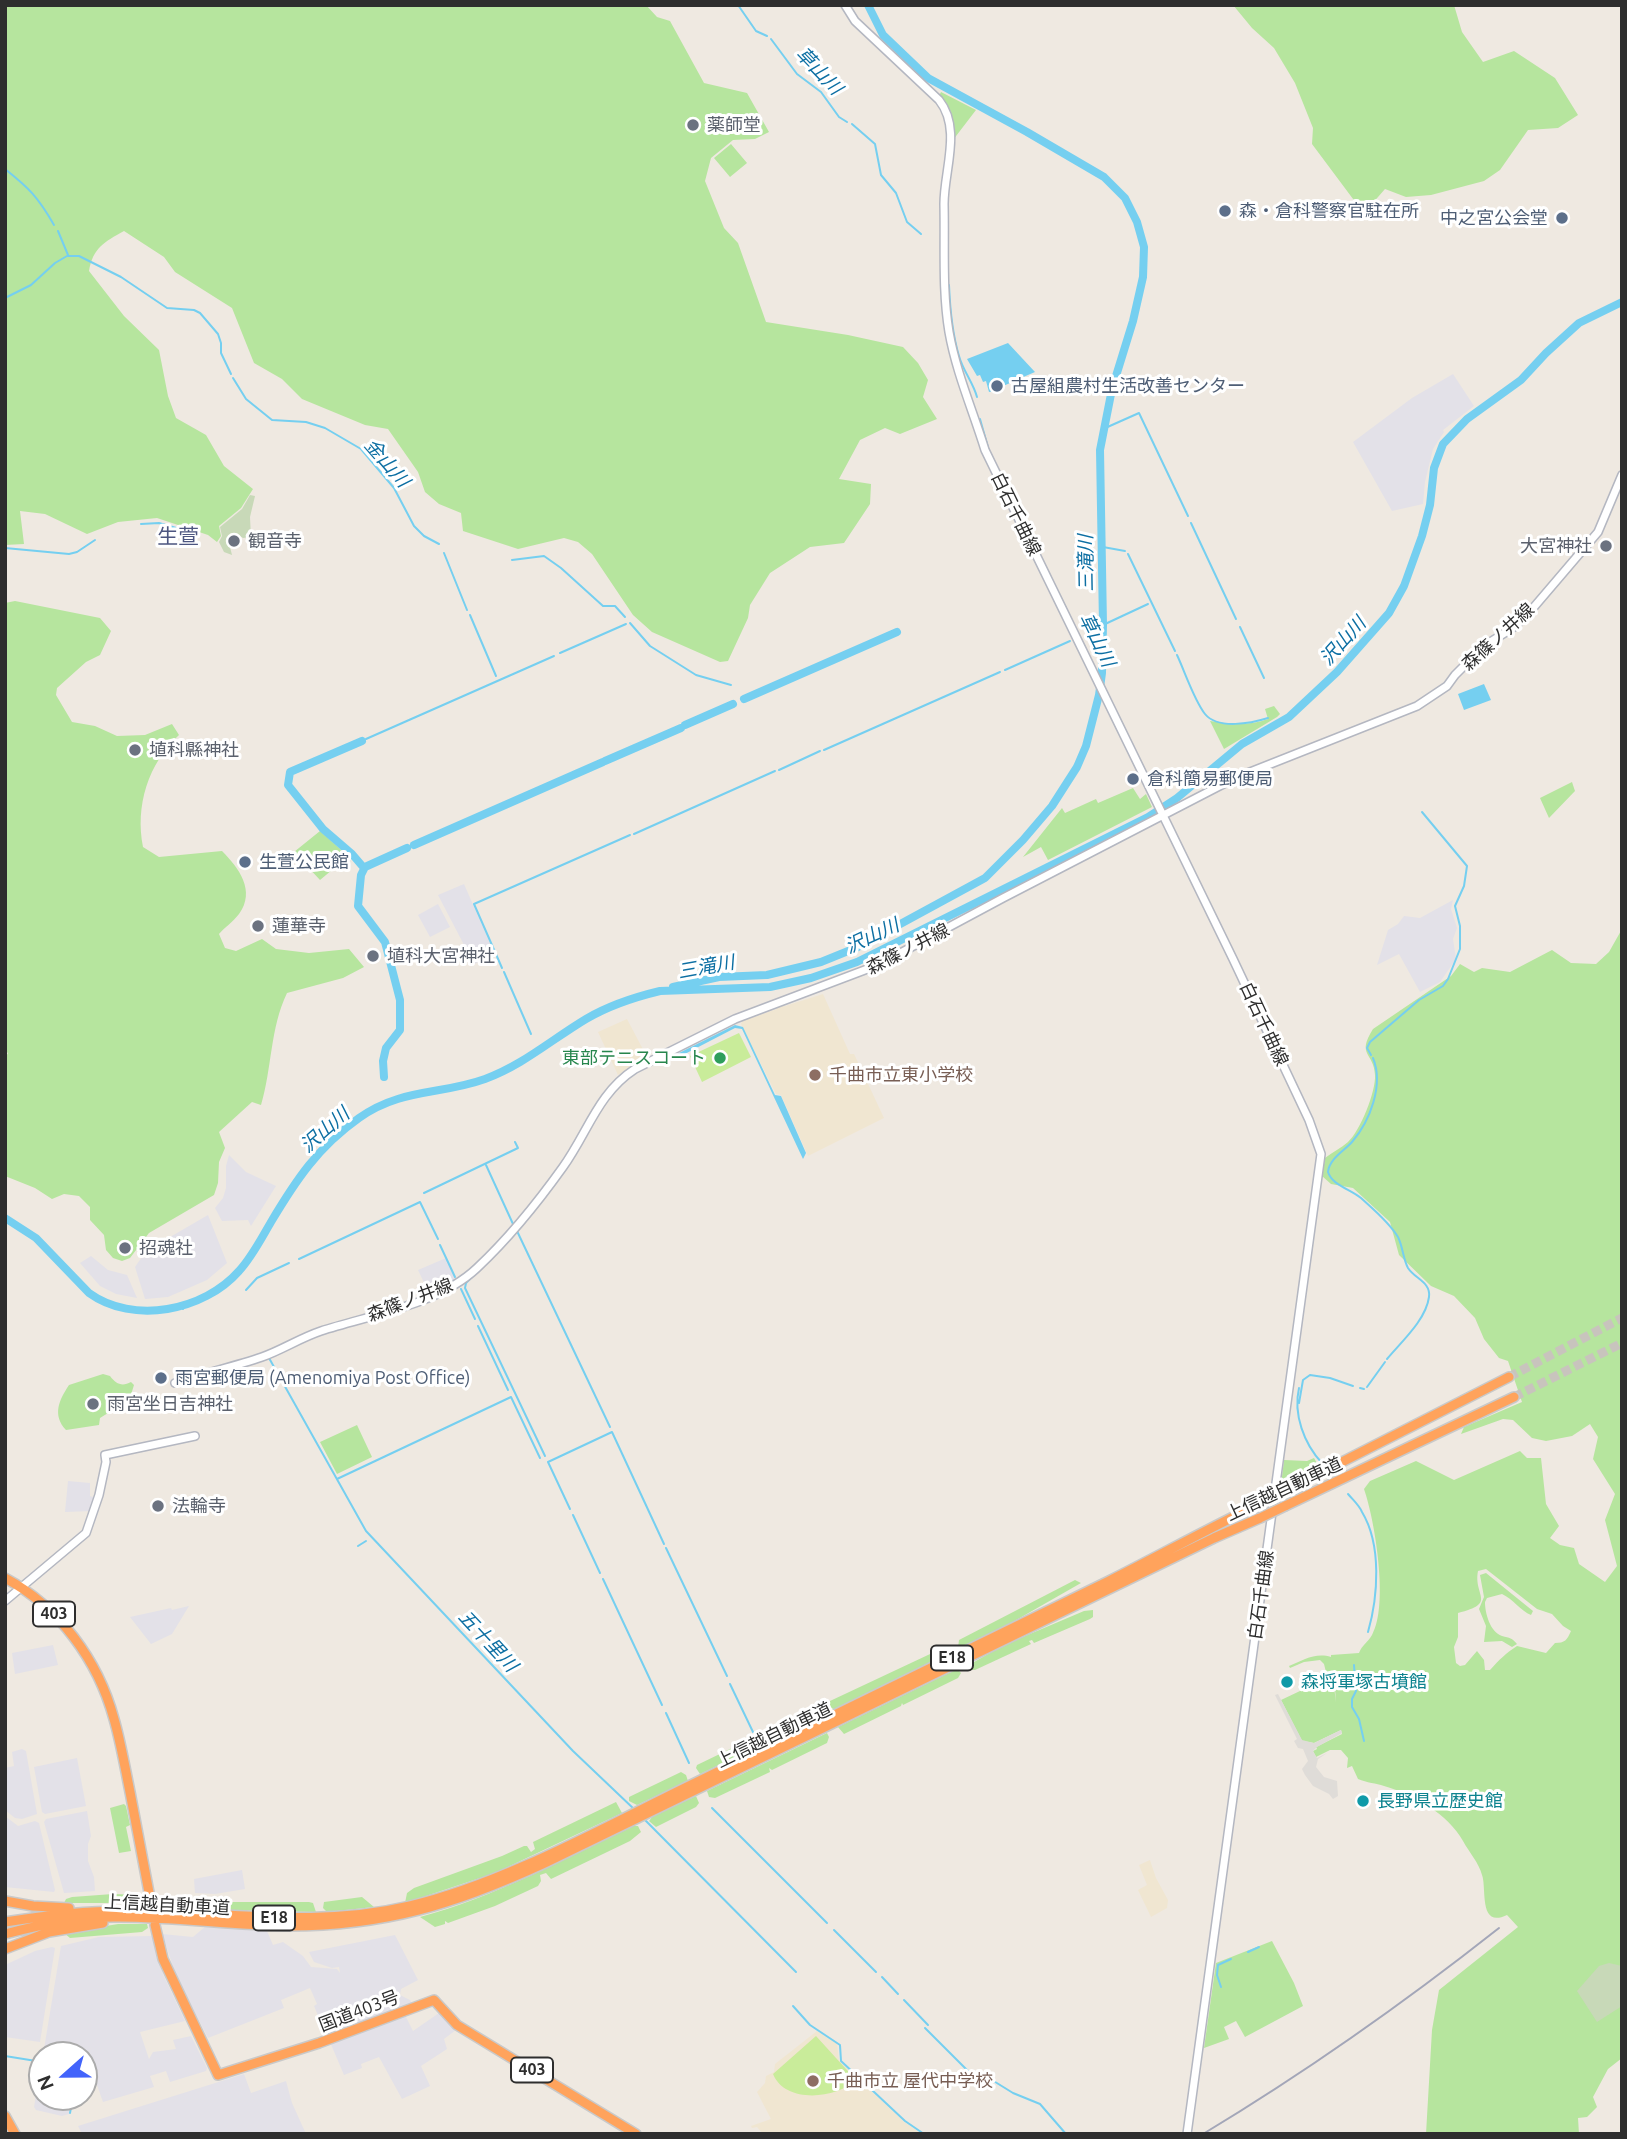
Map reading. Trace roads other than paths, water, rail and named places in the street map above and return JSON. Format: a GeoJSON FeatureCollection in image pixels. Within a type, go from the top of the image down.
{"type":"FeatureCollection","features":[{"type":"Feature","properties":{"kind":"highway","name":"上信越自動車道"},"geometry":{"type":"LineString","coordinates":[[644,1812],[1112,1579],[1509,1377]]}},
{"type":"Feature","properties":{"kind":"highway","name":"上信越自動車道"},"geometry":{"type":"LineString","coordinates":[[5,1934],[51,1923],[118,1917],[286,1926],[331,1925],[414,1909],[490,1888],[1202,1544],[1514,1397]]}},
{"type":"Feature","properties":{"kind":"highway","name":"403"},"geometry":{"type":"LineString","coordinates":[[5,1578],[54,1614],[83,1650],[99,1678],[115,1720],[124,1780],[130,1793],[151,1903]]}},
{"type":"Feature","properties":{"kind":"highway"},"geometry":{"type":"LineString","coordinates":[[5,1901],[47,1908],[144,1909],[171,1912]]}},
{"type":"Feature","properties":{"kind":"highway","name":"上信越自動車道"},"geometry":{"type":"LineString","coordinates":[[5,1922],[90,1911],[287,1918],[378,1916]]}},
{"type":"Feature","properties":{"kind":"highway"},"geometry":{"type":"LineString","coordinates":[[5,1949],[35,1937],[80,1926],[134,1920],[185,1920]]}},
{"type":"Feature","properties":{"kind":"highway","name":"国道403号"},"geometry":{"type":"LineString","coordinates":[[155,1925],[163,1959],[218,2075],[319,2043],[434,2000],[457,2025],[636,2134]]}},
{"type":"Feature","properties":{"kind":"highway"},"geometry":{"type":"LineString","coordinates":[[5,2116],[14,2134]]}},
{"type":"Feature","properties":{"kind":"highway"},"geometry":{"type":"LineString","coordinates":[[5,2121],[14,2134]]}},
{"type":"Feature","properties":{"kind":"main road","name":"白石千曲線"},"geometry":{"type":"LineString","coordinates":[[845,5],[855,21],[939,100],[948,112],[951,128],[944,193],[947,318],[953,349],[992,467],[1309,1120],[1321,1154],[1187,2134]]}},
{"type":"Feature","properties":{"kind":"main road","name":"森篠ノ井線"},"geometry":{"type":"LineString","coordinates":[[175,1383],[267,1355],[308,1336],[424,1299],[460,1282],[491,1254],[537,1202],[566,1164],[607,1093],[635,1069],[735,1019],[842,981],[887,961],[1162,815],[1259,768],[1377,720],[1410,710],[1447,686],[1484,646],[1514,627],[1528,614],[1598,532],[1622,475]]}},
{"type":"Feature","properties":{"kind":"main road"},"geometry":{"type":"LineString","coordinates":[[5,1601],[81,1538],[88,1529],[99,1495],[105,1455],[195,1436]]}},
{"type":"Feature","properties":{"kind":"water"},"geometry":{"type":"Polygon","coordinates":[[[1008,343],[1035,372],[1021,378],[1018,376],[1015,381],[1003,386],[1000,380],[991,385],[994,391],[989,392],[986,381],[983,382],[980,375],[977,376],[967,359],[1008,343]]]}},
{"type":"Feature","properties":{"kind":"water"},"geometry":{"type":"Polygon","coordinates":[[[1484,684],[1491,700],[1464,710],[1458,694],[1484,684]]]}},
{"type":"Feature","properties":{"kind":"water"},"geometry":{"type":"Polygon","coordinates":[[[735,1025],[743,1027],[775,1095],[781,1096],[806,1153],[803,1159],[742,1029],[735,1028],[681,1056],[675,1055],[735,1025]]]}},
{"type":"Feature","properties":{"kind":"waterway","name":"草山川"},"geometry":{"type":"LineString","coordinates":[[738,5],[756,31],[767,36]]}},
{"type":"Feature","properties":{"kind":"waterway","name":"三滝川"},"geometry":{"type":"LineString","coordinates":[[673,987],[719,977],[767,975],[821,962],[858,947],[985,878],[1052,806],[1077,767],[1086,746],[1099,695],[1103,625],[1100,450],[1112,389],[1143,277],[1144,247],[1137,222],[1125,198],[1104,177],[928,78],[883,35],[868,5]]}},
{"type":"Feature","properties":{"kind":"waterway","name":"草山川"},"geometry":{"type":"LineString","coordinates":[[771,39],[797,74],[821,92],[839,117],[847,122]]}},
{"type":"Feature","properties":{"kind":"waterway","name":"草山川"},"geometry":{"type":"LineString","coordinates":[[852,124],[875,144],[881,175],[896,193],[907,222],[921,234]]}},
{"type":"Feature","properties":{"kind":"waterway"},"geometry":{"type":"LineString","coordinates":[[5,169],[32,194],[54,225]]}},
{"type":"Feature","properties":{"kind":"waterway"},"geometry":{"type":"LineString","coordinates":[[58,231],[68,255]]}},
{"type":"Feature","properties":{"kind":"waterway"},"geometry":{"type":"LineString","coordinates":[[5,298],[31,285],[67,256]]}},
{"type":"Feature","properties":{"kind":"waterway","name":"金山川"},"geometry":{"type":"LineString","coordinates":[[68,256],[79,256],[121,277],[167,308],[200,313],[218,334],[221,353],[231,374]]}},
{"type":"Feature","properties":{"kind":"waterway","name":"草山川"},"geometry":{"type":"LineString","coordinates":[[949,285],[957,347],[977,397]]}},
{"type":"Feature","properties":{"kind":"waterway","name":"沢山川"},"geometry":{"type":"LineString","coordinates":[[5,1218],[36,1238],[89,1293],[107,1303],[126,1309],[147,1311],[188,1304],[207,1296],[239,1271],[309,1165],[344,1129],[375,1108],[406,1097],[485,1079],[524,1059],[594,1014],[641,996],[660,991],[770,987],[811,978],[857,962],[1148,817],[1177,798],[1242,744],[1289,717],[1337,672],[1389,613],[1404,586],[1422,536],[1430,505],[1434,468],[1443,444],[1467,419],[1521,380],[1579,323],[1622,302]]}},
{"type":"Feature","properties":{"kind":"waterway","name":"金山川"},"geometry":{"type":"LineString","coordinates":[[233,378],[246,399],[272,420],[306,422],[325,428],[361,449],[394,488],[414,526],[424,536],[439,544]]}},
{"type":"Feature","properties":{"kind":"waterway"},"geometry":{"type":"LineString","coordinates":[[1103,429],[1139,413],[1188,516]]}},
{"type":"Feature","properties":{"kind":"waterway","name":"草山川"},"geometry":{"type":"LineString","coordinates":[[980,419],[989,451]]}},
{"type":"Feature","properties":{"kind":"waterway"},"geometry":{"type":"LineString","coordinates":[[141,524],[159,523],[190,532]]}},
{"type":"Feature","properties":{"kind":"waterway"},"geometry":{"type":"LineString","coordinates":[[1191,523],[1236,619]]}},
{"type":"Feature","properties":{"kind":"waterway"},"geometry":{"type":"LineString","coordinates":[[5,548],[69,554],[95,540]]}},
{"type":"Feature","properties":{"kind":"waterway"},"geometry":{"type":"LineString","coordinates":[[1103,547],[1125,551]]}},
{"type":"Feature","properties":{"kind":"waterway","name":"金山川"},"geometry":{"type":"LineString","coordinates":[[444,553],[467,610]]}},
{"type":"Feature","properties":{"kind":"waterway"},"geometry":{"type":"LineString","coordinates":[[1128,554],[1175,651]]}},
{"type":"Feature","properties":{"kind":"waterway"},"geometry":{"type":"LineString","coordinates":[[512,560],[544,556],[603,606],[615,606],[625,617]]}},
{"type":"Feature","properties":{"kind":"waterway","name":"草山川"},"geometry":{"type":"LineString","coordinates":[[1054,584],[1087,652]]}},
{"type":"Feature","properties":{"kind":"waterway"},"geometry":{"type":"LineString","coordinates":[[1103,625],[1148,604]]}},
{"type":"Feature","properties":{"kind":"waterway","name":"金山川"},"geometry":{"type":"LineString","coordinates":[[470,615],[496,676]]}},
{"type":"Feature","properties":{"kind":"waterway"},"geometry":{"type":"LineString","coordinates":[[630,623],[650,646],[696,675],[731,685]]}},
{"type":"Feature","properties":{"kind":"waterway"},"geometry":{"type":"LineString","coordinates":[[560,653],[626,624]]}},
{"type":"Feature","properties":{"kind":"waterway"},"geometry":{"type":"LineString","coordinates":[[1240,627],[1264,678]]}},
{"type":"Feature","properties":{"kind":"waterway"},"geometry":{"type":"LineString","coordinates":[[744,699],[897,632]]}},
{"type":"Feature","properties":{"kind":"waterway"},"geometry":{"type":"LineString","coordinates":[[1005,670],[1070,641]]}},
{"type":"Feature","properties":{"kind":"waterway"},"geometry":{"type":"LineString","coordinates":[[1177,655],[1197,701],[1211,719],[1235,724],[1268,718]]}},
{"type":"Feature","properties":{"kind":"waterway"},"geometry":{"type":"LineString","coordinates":[[366,739],[554,656]]}},
{"type":"Feature","properties":{"kind":"waterway"},"geometry":{"type":"LineString","coordinates":[[824,750],[1000,672]]}},
{"type":"Feature","properties":{"kind":"waterway"},"geometry":{"type":"LineString","coordinates":[[685,725],[733,704]]}},
{"type":"Feature","properties":{"kind":"waterway"},"geometry":{"type":"LineString","coordinates":[[605,761],[681,728]]}},
{"type":"Feature","properties":{"kind":"waterway"},"geometry":{"type":"LineString","coordinates":[[362,741],[290,772],[288,785],[323,829],[364,868]]}},
{"type":"Feature","properties":{"kind":"waterway"},"geometry":{"type":"LineString","coordinates":[[779,770],[820,751]]}},
{"type":"Feature","properties":{"kind":"waterway"},"geometry":{"type":"LineString","coordinates":[[414,845],[603,762]]}},
{"type":"Feature","properties":{"kind":"waterway"},"geometry":{"type":"LineString","coordinates":[[634,834],[775,771]]}},
{"type":"Feature","properties":{"kind":"waterway"},"geometry":{"type":"LineString","coordinates":[[1371,1055],[1367,1048],[1370,1042],[1419,1000],[1443,986],[1460,949],[1460,926],[1455,906],[1464,886],[1467,866],[1422,812]]}},
{"type":"Feature","properties":{"kind":"waterway"},"geometry":{"type":"LineString","coordinates":[[502,968],[474,904],[630,835]]}},
{"type":"Feature","properties":{"kind":"waterway"},"geometry":{"type":"LineString","coordinates":[[384,1077],[386,1048],[400,1030],[400,1000],[385,942],[358,906],[361,875],[365,867],[407,848]]}},
{"type":"Feature","properties":{"kind":"waterway"},"geometry":{"type":"LineString","coordinates":[[504,972],[531,1034]]}},
{"type":"Feature","properties":{"kind":"waterway"},"geometry":{"type":"LineString","coordinates":[[1373,1058],[1377,1080],[1369,1113],[1359,1133],[1334,1159],[1328,1172],[1333,1180],[1361,1198],[1390,1226],[1400,1241],[1408,1268],[1428,1288],[1429,1297],[1423,1314],[1387,1359]]}},
{"type":"Feature","properties":{"kind":"waterway"},"geometry":{"type":"LineString","coordinates":[[424,1193],[518,1148],[515,1142]]}},
{"type":"Feature","properties":{"kind":"waterway"},"geometry":{"type":"LineString","coordinates":[[486,1165],[513,1224]]}},
{"type":"Feature","properties":{"kind":"waterway"},"geometry":{"type":"LineString","coordinates":[[299,1259],[420,1202],[438,1239]]}},
{"type":"Feature","properties":{"kind":"waterway"},"geometry":{"type":"LineString","coordinates":[[545,1456],[465,1288],[466,1283],[517,1231],[610,1427]]}},
{"type":"Feature","properties":{"kind":"waterway"},"geometry":{"type":"LineString","coordinates":[[440,1245],[455,1277]]}},
{"type":"Feature","properties":{"kind":"waterway"},"geometry":{"type":"LineString","coordinates":[[246,1290],[257,1278],[289,1263]]}},
{"type":"Feature","properties":{"kind":"waterway"},"geometry":{"type":"LineString","coordinates":[[461,1289],[475,1319]]}},
{"type":"Feature","properties":{"kind":"waterway","name":"五十里川"},"geometry":{"type":"LineString","coordinates":[[181,1305],[183,1309]]}},
{"type":"Feature","properties":{"kind":"waterway"},"geometry":{"type":"LineString","coordinates":[[478,1326],[508,1390]]}},
{"type":"Feature","properties":{"kind":"waterway","name":"五十里川"},"geometry":{"type":"LineString","coordinates":[[269,1358],[366,1531],[573,1751],[635,1810]]}},
{"type":"Feature","properties":{"kind":"waterway"},"geometry":{"type":"LineString","coordinates":[[1367,1387],[1385,1362]]}},
{"type":"Feature","properties":{"kind":"waterway"},"geometry":{"type":"LineString","coordinates":[[1299,1403],[1303,1380],[1310,1375],[1353,1386]]}},
{"type":"Feature","properties":{"kind":"waterway"},"geometry":{"type":"LineString","coordinates":[[1299,1388],[1299,1418],[1305,1438],[1322,1463]]}},
{"type":"Feature","properties":{"kind":"waterway"},"geometry":{"type":"LineString","coordinates":[[1360,1388],[1364,1389]]}},
{"type":"Feature","properties":{"kind":"waterway"},"geometry":{"type":"LineString","coordinates":[[337,1479],[511,1397],[540,1458]]}},
{"type":"Feature","properties":{"kind":"waterway"},"geometry":{"type":"LineString","coordinates":[[570,1509],[548,1462],[612,1432],[664,1544]]}},
{"type":"Feature","properties":{"kind":"waterway"},"geometry":{"type":"LineString","coordinates":[[1348,1494],[1359,1507],[1373,1540],[1376,1587],[1368,1632]]}},
{"type":"Feature","properties":{"kind":"waterway"},"geometry":{"type":"LineString","coordinates":[[573,1515],[600,1573]]}},
{"type":"Feature","properties":{"kind":"waterway"},"geometry":{"type":"LineString","coordinates":[[358,1546],[366,1541]]}},
{"type":"Feature","properties":{"kind":"waterway"},"geometry":{"type":"LineString","coordinates":[[666,1548],[727,1676]]}},
{"type":"Feature","properties":{"kind":"waterway"},"geometry":{"type":"LineString","coordinates":[[603,1579],[662,1705]]}},
{"type":"Feature","properties":{"kind":"waterway"},"geometry":{"type":"LineString","coordinates":[[1354,1665],[1356,1691],[1352,1707],[1359,1719],[1364,1741]]}},
{"type":"Feature","properties":{"kind":"waterway"},"geometry":{"type":"LineString","coordinates":[[730,1684],[753,1732]]}},
{"type":"Feature","properties":{"kind":"waterway"},"geometry":{"type":"LineString","coordinates":[[666,1713],[689,1763]]}},
{"type":"Feature","properties":{"kind":"waterway"},"geometry":{"type":"LineString","coordinates":[[712,1808],[827,1923]]}},
{"type":"Feature","properties":{"kind":"waterway","name":"五十里川"},"geometry":{"type":"LineString","coordinates":[[644,1819],[796,1972]]}},
{"type":"Feature","properties":{"kind":"waterway"},"geometry":{"type":"LineString","coordinates":[[834,1930],[876,1972]]}},
{"type":"Feature","properties":{"kind":"waterway"},"geometry":{"type":"LineString","coordinates":[[1248,1952],[1259,1947]]}},
{"type":"Feature","properties":{"kind":"waterway"},"geometry":{"type":"LineString","coordinates":[[1221,1987],[1217,1975],[1218,1965],[1231,1959]]}},
{"type":"Feature","properties":{"kind":"waterway"},"geometry":{"type":"LineString","coordinates":[[882,1977],[898,1994]]}},
{"type":"Feature","properties":{"kind":"waterway"},"geometry":{"type":"LineString","coordinates":[[904,2000],[928,2025]]}},
{"type":"Feature","properties":{"kind":"waterway","name":"五十里川"},"geometry":{"type":"LineString","coordinates":[[793,2006],[810,2025],[840,2045],[841,2061],[905,2121],[924,2134]]}},
{"type":"Feature","properties":{"kind":"waterway"},"geometry":{"type":"LineString","coordinates":[[925,2028],[975,2078]]}},
{"type":"Feature","properties":{"kind":"waterway"},"geometry":{"type":"LineString","coordinates":[[5,2056],[28,2060]]}},
{"type":"Feature","properties":{"kind":"waterway"},"geometry":{"type":"LineString","coordinates":[[984,2079],[992,2080],[1013,2093],[1040,2104],[1066,2134]]}},
{"type":"Feature","properties":{"kind":"tunnel"},"geometry":{"type":"LineString","coordinates":[[1509,1377],[1622,1318]]}},
{"type":"Feature","properties":{"kind":"tunnel"},"geometry":{"type":"LineString","coordinates":[[1514,1397],[1622,1343]]}},
{"type":"Feature","properties":{"kind":"railway"},"geometry":{"type":"LineString","coordinates":[[1203,2134],[1354,2036],[1499,1928]]}},
{"type":"Feature","properties":{"kind":"place","name":"薬師堂"},"geometry":{"type":"Point","coordinates":[693,125]}},
{"type":"Feature","properties":{"kind":"place","name":"森・倉科警察官駐在所"},"geometry":{"type":"Point","coordinates":[1225,211]}},
{"type":"Feature","properties":{"kind":"place","name":"中之宮公会堂"},"geometry":{"type":"Point","coordinates":[1562,218]}},
{"type":"Feature","properties":{"kind":"place","name":"古屋組農村生活改善センター"},"geometry":{"type":"Point","coordinates":[997,386]}},
{"type":"Feature","properties":{"kind":"place","name":"観音寺"},"geometry":{"type":"Point","coordinates":[234,541]}},
{"type":"Feature","properties":{"kind":"place","name":"大宮神社"},"geometry":{"type":"Point","coordinates":[1606,546]}},
{"type":"Feature","properties":{"kind":"place","name":"埴科縣神社"},"geometry":{"type":"Point","coordinates":[135,750]}},
{"type":"Feature","properties":{"kind":"place","name":"倉科簡易郵便局"},"geometry":{"type":"Point","coordinates":[1133,779]}},
{"type":"Feature","properties":{"kind":"place","name":"生萱公民館"},"geometry":{"type":"Point","coordinates":[245,862]}},
{"type":"Feature","properties":{"kind":"place","name":"蓮華寺"},"geometry":{"type":"Point","coordinates":[258,926]}},
{"type":"Feature","properties":{"kind":"place","name":"埴科大宮神社"},"geometry":{"type":"Point","coordinates":[373,956]}},
{"type":"Feature","properties":{"kind":"place","name":"東部テニスコート"},"geometry":{"type":"Point","coordinates":[720,1058]}},
{"type":"Feature","properties":{"kind":"place","name":"千曲市立東小学校"},"geometry":{"type":"Point","coordinates":[815,1075]}},
{"type":"Feature","properties":{"kind":"place","name":"招魂社"},"geometry":{"type":"Point","coordinates":[125,1248]}},
{"type":"Feature","properties":{"kind":"place","name":"雨宮郵便局 (Amenomiya Post Office)"},"geometry":{"type":"Point","coordinates":[161,1378]}},
{"type":"Feature","properties":{"kind":"place","name":"雨宮坐日吉神社"},"geometry":{"type":"Point","coordinates":[93,1404]}},
{"type":"Feature","properties":{"kind":"place","name":"法輪寺"},"geometry":{"type":"Point","coordinates":[158,1506]}},
{"type":"Feature","properties":{"kind":"place","name":"森将軍塚古墳館"},"geometry":{"type":"Point","coordinates":[1287,1682]}},
{"type":"Feature","properties":{"kind":"place","name":"長野県立歴史館"},"geometry":{"type":"Point","coordinates":[1363,1801]}},
{"type":"Feature","properties":{"kind":"place","name":"千曲市立 屋代中学校"},"geometry":{"type":"Point","coordinates":[813,2081]}},
{"type":"Feature","properties":{"kind":"district","name":"生萱"},"geometry":{"type":"Point","coordinates":[178,537]}}]}
